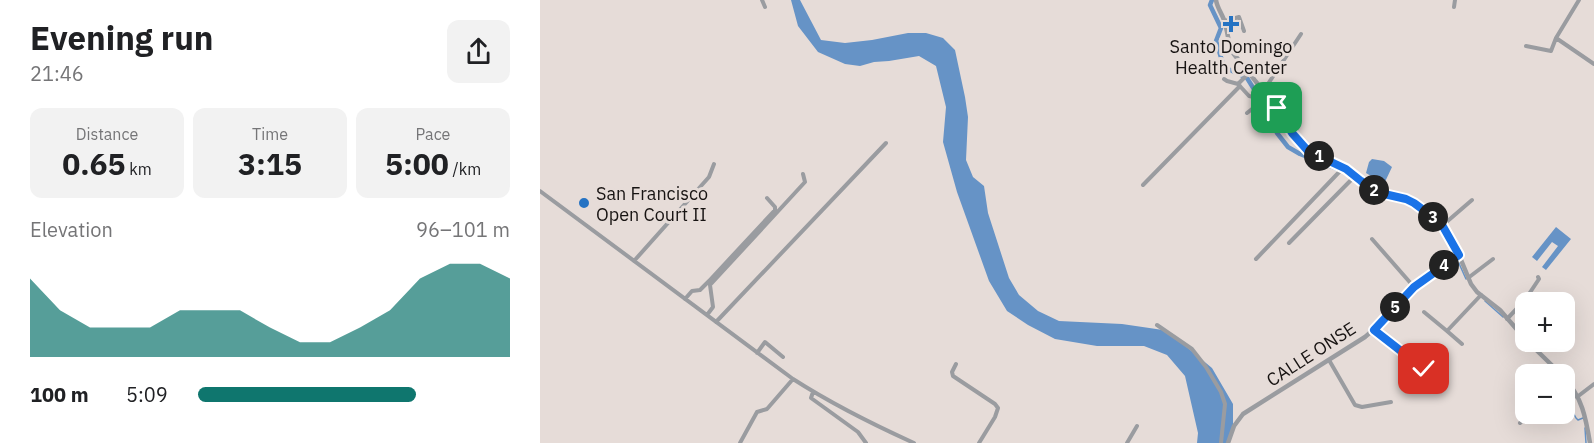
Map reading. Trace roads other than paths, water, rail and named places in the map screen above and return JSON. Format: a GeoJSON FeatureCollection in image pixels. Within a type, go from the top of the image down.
{"type":"FeatureCollection","features":[{"type":"Feature","properties":{"kind":"street"},"geometry":{"type":"LineString","coordinates":[[762,0],[765,7]]}},
{"type":"Feature","properties":{"kind":"street"},"geometry":{"type":"LineString","coordinates":[[1216,0],[1225,21],[1229,47],[1246,75],[1264,90],[1292,133],[1308,151],[1343,168],[1380,193],[1414,203],[1443,225],[1471,284],[1480,296],[1499,310],[1515,327]]}},
{"type":"Feature","properties":{"kind":"street"},"geometry":{"type":"LineString","coordinates":[[1454,7],[1455,0]]}},
{"type":"Feature","properties":{"kind":"street"},"geometry":{"type":"LineString","coordinates":[[1526,46],[1551,51],[1556,38],[1580,0]]}},
{"type":"Feature","properties":{"kind":"street"},"geometry":{"type":"LineString","coordinates":[[1225,21],[1239,17],[1244,31]]}},
{"type":"Feature","properties":{"kind":"street"},"geometry":{"type":"LineString","coordinates":[[1264,90],[1301,33]]}},
{"type":"Feature","properties":{"kind":"street"},"geometry":{"type":"LineString","coordinates":[[1556,38],[1594,64]]}},
{"type":"Feature","properties":{"kind":"street"},"geometry":{"type":"LineString","coordinates":[[1143,185],[1246,75]]}},
{"type":"Feature","properties":{"kind":"street"},"geometry":{"type":"LineString","coordinates":[[1224,79],[1239,85],[1249,96],[1254,97],[1257,105],[1247,113]]}},
{"type":"Feature","properties":{"kind":"street"},"geometry":{"type":"LineString","coordinates":[[716,322],[886,143]]}},
{"type":"Feature","properties":{"kind":"street"},"geometry":{"type":"LineString","coordinates":[[634,261],[709,177],[714,164]]}},
{"type":"Feature","properties":{"kind":"street"},"geometry":{"type":"LineString","coordinates":[[1256,259],[1343,168]]}},
{"type":"Feature","properties":{"kind":"street"},"geometry":{"type":"LineString","coordinates":[[707,315],[713,307],[710,285],[805,182],[803,174]]}},
{"type":"Feature","properties":{"kind":"street"},"geometry":{"type":"LineString","coordinates":[[1289,243],[1355,176]]}},
{"type":"Feature","properties":{"kind":"street"},"geometry":{"type":"LineString","coordinates":[[540,191],[793,379],[881,428],[914,443]]}},
{"type":"Feature","properties":{"kind":"street"},"geometry":{"type":"LineString","coordinates":[[685,299],[692,291],[700,290],[710,281],[775,210],[767,198]]}},
{"type":"Feature","properties":{"kind":"street"},"geometry":{"type":"LineString","coordinates":[[1443,225],[1472,200]]}},
{"type":"Feature","properties":{"kind":"street"},"geometry":{"type":"LineString","coordinates":[[1372,240],[1414,287]]}},
{"type":"Feature","properties":{"kind":"street","name":"CALLE ONSE"},"geometry":{"type":"LineString","coordinates":[[1228,443],[1233,429],[1243,414],[1374,330],[1414,287],[1457,257]]}},
{"type":"Feature","properties":{"kind":"street"},"geometry":{"type":"LineString","coordinates":[[1468,278],[1493,259]]}},
{"type":"Feature","properties":{"kind":"street"},"geometry":{"type":"LineString","coordinates":[[1507,318],[1525,300],[1538,278]]}},
{"type":"Feature","properties":{"kind":"street"},"geometry":{"type":"LineString","coordinates":[[1447,331],[1480,296]]}},
{"type":"Feature","properties":{"kind":"street"},"geometry":{"type":"LineString","coordinates":[[1424,312],[1462,344]]}},
{"type":"Feature","properties":{"kind":"street"},"geometry":{"type":"LineString","coordinates":[[1157,325],[1192,349],[1206,366],[1221,392],[1225,404],[1221,443]]}},
{"type":"Feature","properties":{"kind":"street"},"geometry":{"type":"LineString","coordinates":[[1374,330],[1424,369]]}},
{"type":"Feature","properties":{"kind":"street"},"geometry":{"type":"LineString","coordinates":[[757,353],[765,342],[783,357]]}},
{"type":"Feature","properties":{"kind":"street"},"geometry":{"type":"LineString","coordinates":[[1538,352],[1551,364]]}},
{"type":"Feature","properties":{"kind":"street"},"geometry":{"type":"LineString","coordinates":[[1329,360],[1355,405],[1362,407],[1391,402]]}},
{"type":"Feature","properties":{"kind":"street"},"geometry":{"type":"LineString","coordinates":[[956,364],[952,372],[953,376],[998,408],[979,443]]}},
{"type":"Feature","properties":{"kind":"street"},"geometry":{"type":"LineString","coordinates":[[740,443],[757,412],[767,409],[793,379]]}},
{"type":"Feature","properties":{"kind":"street"},"geometry":{"type":"LineString","coordinates":[[1578,397],[1594,384]]}},
{"type":"Feature","properties":{"kind":"street"},"geometry":{"type":"LineString","coordinates":[[1575,391],[1586,418],[1590,443]]}},
{"type":"Feature","properties":{"kind":"street"},"geometry":{"type":"LineString","coordinates":[[813,392],[811,398],[858,432],[866,443]]}},
{"type":"Feature","properties":{"kind":"street"},"geometry":{"type":"LineString","coordinates":[[1127,443],[1137,426]]}},
{"type":"Feature","properties":{"kind":"water"},"geometry":{"type":"Polygon","coordinates":[[[791,0],[800,0],[821,40],[845,43],[908,33],[926,33],[943,38],[955,50],[968,117],[966,160],[973,177],[984,186],[988,213],[1009,278],[1019,295],[1038,311],[1059,321],[1122,324],[1163,330],[1183,344],[1212,368],[1233,404],[1233,425],[1227,443],[1197,443],[1198,433],[1185,376],[1167,355],[1144,346],[1097,346],[1055,339],[1007,311],[989,281],[957,192],[943,142],[946,107],[936,66],[919,56],[860,66],[845,64],[818,52],[798,26],[791,0]]]}},
{"type":"Feature","properties":{"kind":"water"},"geometry":{"type":"Polygon","coordinates":[[[1372,159],[1384,161],[1392,167],[1384,184],[1366,173],[1372,159]]]}},
{"type":"Feature","properties":{"kind":"water"},"geometry":{"type":"Polygon","coordinates":[[[1556,227],[1571,239],[1546,270],[1542,267],[1558,246],[1552,242],[1537,261],[1532,257],[1556,227]]]}},
{"type":"Feature","properties":{"kind":"waterway"},"geometry":{"type":"LineString","coordinates":[[1212,0],[1210,5],[1221,28],[1216,41],[1223,64],[1247,78],[1277,133],[1288,147],[1340,170]]}},
{"type":"Feature","properties":{"kind":"waterway"},"geometry":{"type":"LineString","coordinates":[[1355,179],[1377,195],[1414,205]]}},
{"type":"Feature","properties":{"kind":"waterway"},"geometry":{"type":"LineString","coordinates":[[1445,234],[1455,254]]}},
{"type":"Feature","properties":{"kind":"waterway"},"geometry":{"type":"LineString","coordinates":[[1457,259],[1466,279]]}},
{"type":"Feature","properties":{"kind":"waterway"},"geometry":{"type":"LineString","coordinates":[[1485,301],[1503,317]]}},
{"type":"Feature","properties":{"kind":"waterway"},"geometry":{"type":"LineString","coordinates":[[1575,416],[1578,420],[1583,418]]}},
{"type":"Feature","properties":{"kind":"waterway"},"geometry":{"type":"LineString","coordinates":[[1585,428],[1586,443]]}},
{"type":"Feature","properties":{"kind":"place","name":"Santo Domingo Health Center"},"geometry":{"type":"Point","coordinates":[1231,24]}},
{"type":"Feature","properties":{"kind":"place","name":"San Francisco Open Court II"},"geometry":{"type":"Point","coordinates":[584,203]}}]}
